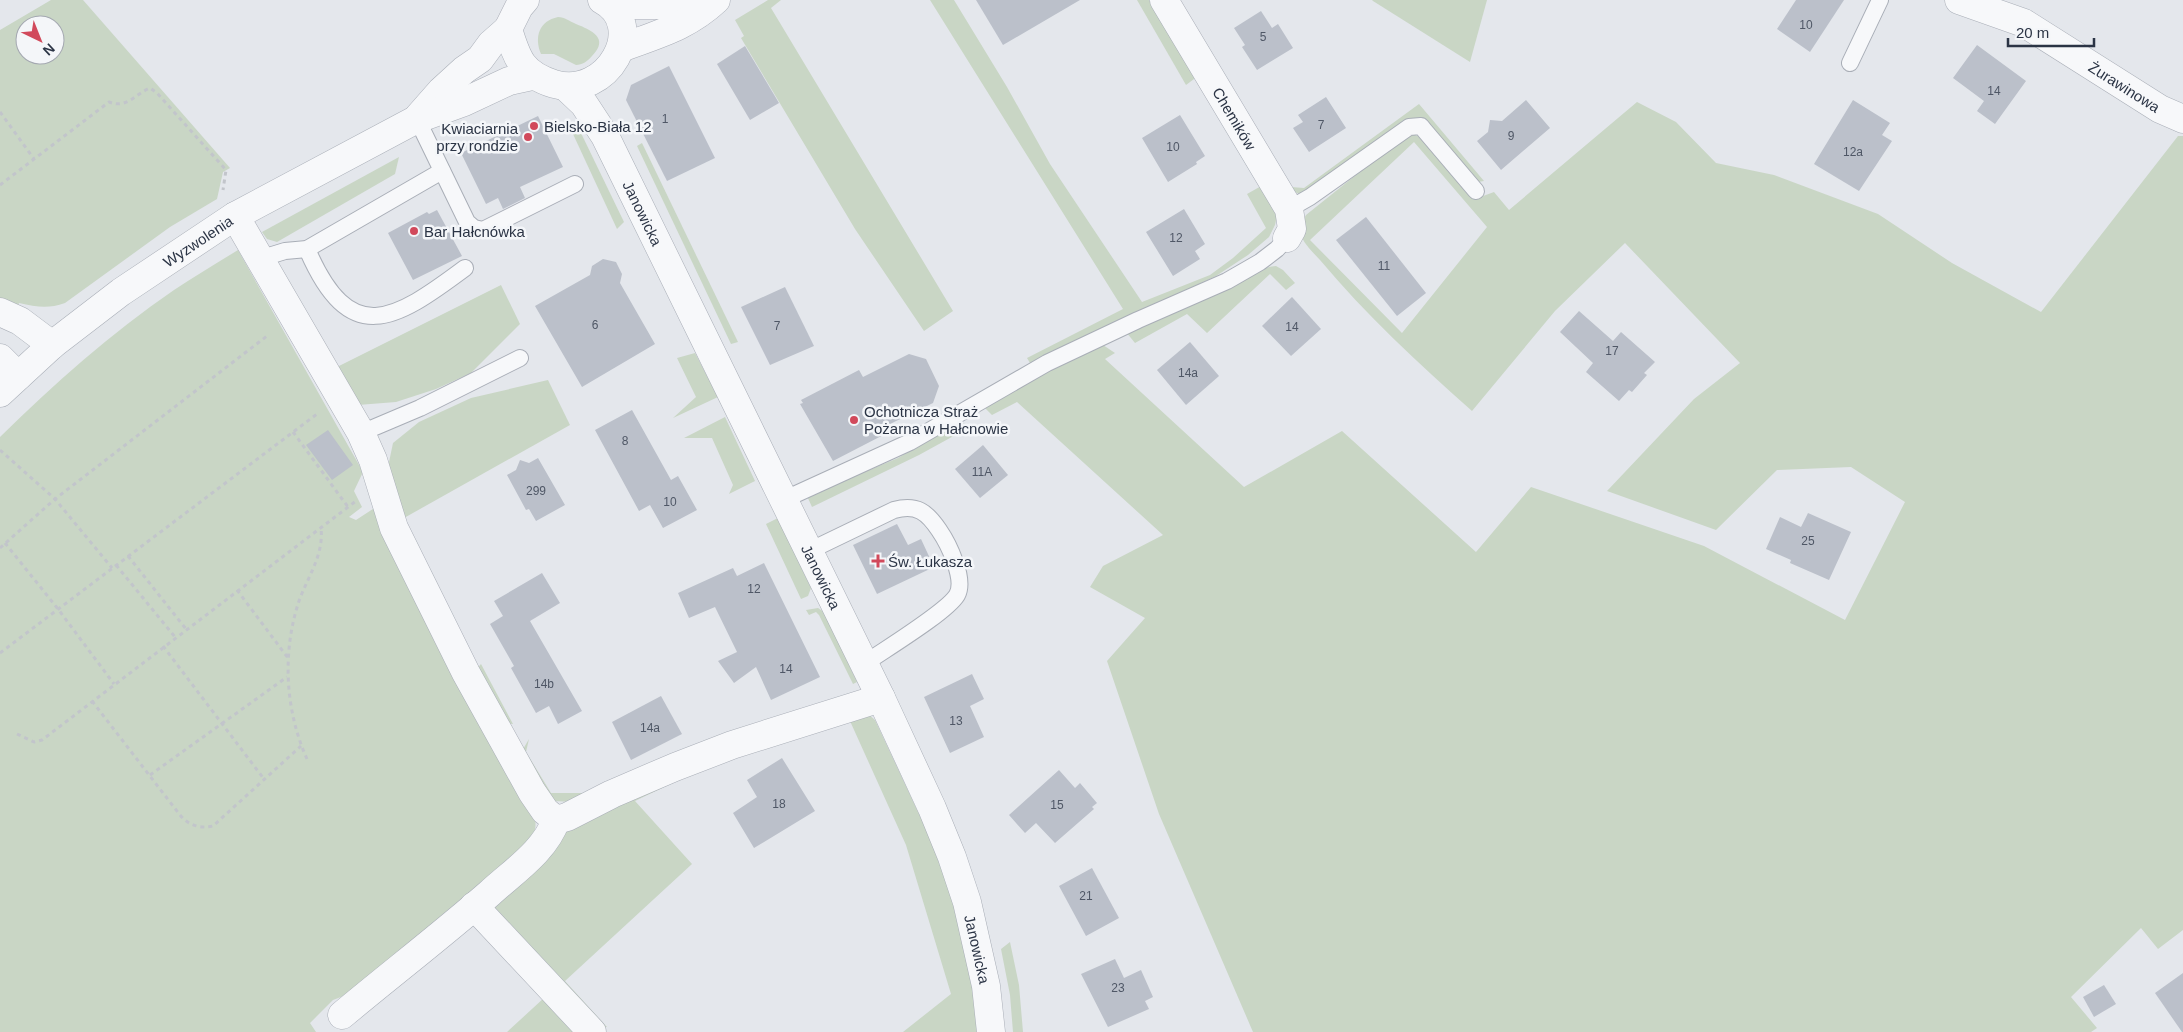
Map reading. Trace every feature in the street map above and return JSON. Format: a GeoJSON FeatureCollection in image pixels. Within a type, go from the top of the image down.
{"type":"FeatureCollection","features":[{"type":"Feature","properties":{"kind":"street","name":"Wyzwolenia"},"geometry":{"type":"LineString","coordinates":[[416,119],[464,70],[480,59],[508,29],[519,7],[525,0]]}},
{"type":"Feature","properties":{"kind":"street"},"geometry":{"type":"LineString","coordinates":[[607,2],[672,5],[694,0]]}},
{"type":"Feature","properties":{"kind":"street"},"geometry":{"type":"LineString","coordinates":[[621,48],[682,26],[701,14],[716,0]]}},
{"type":"Feature","properties":{"kind":"street","name":"Chemików"},"geometry":{"type":"LineString","coordinates":[[1164,0],[1289,209],[1292,229],[1287,238]]}},
{"type":"Feature","properties":{"kind":"street","name":"Żurawinowa"},"geometry":{"type":"LineString","coordinates":[[1959,0],[2024,23],[2160,109],[2183,119]]}},
{"type":"Feature","properties":{"kind":"street"},"geometry":{"type":"LineString","coordinates":[[508,29],[520,62],[532,76],[566,87],[579,86],[594,81],[606,71],[621,48],[622,27],[607,2]]}},
{"type":"Feature","properties":{"kind":"street","name":"Janowicka"},"geometry":{"type":"LineString","coordinates":[[605,136],[606,71]]}},
{"type":"Feature","properties":{"kind":"street","name":"Wyzwolenia"},"geometry":{"type":"LineString","coordinates":[[6,376],[52,345],[229,205],[416,119],[464,102],[509,81],[532,76]]}},
{"type":"Feature","properties":{"kind":"street","name":"Janowicka"},"geometry":{"type":"LineString","coordinates":[[566,87],[584,104],[605,136],[881,698],[932,808],[952,857],[967,902],[986,986],[991,1032]]}},
{"type":"Feature","properties":{"kind":"street"},"geometry":{"type":"LineString","coordinates":[[229,205],[361,433],[381,483],[394,528],[466,673],[532,792],[545,811],[556,820]]}},
{"type":"Feature","properties":{"kind":"street"},"geometry":{"type":"LineString","coordinates":[[0,312],[20,321],[52,345]]}},
{"type":"Feature","properties":{"kind":"street"},"geometry":{"type":"LineString","coordinates":[[556,820],[568,817],[612,794],[675,767],[732,745],[881,698]]}},
{"type":"Feature","properties":{"kind":"street"},"geometry":{"type":"LineString","coordinates":[[342,1015],[533,855],[553,829],[556,820]]}},
{"type":"Feature","properties":{"kind":"street"},"geometry":{"type":"LineString","coordinates":[[474,906],[592,1032]]}},
{"type":"Feature","properties":{"kind":"lane"},"geometry":{"type":"LineString","coordinates":[[1850,63],[1880,0]]}},
{"type":"Feature","properties":{"kind":"lane"},"geometry":{"type":"LineString","coordinates":[[416,119],[467,222],[474,228],[483,230],[575,184]]}},
{"type":"Feature","properties":{"kind":"lane"},"geometry":{"type":"LineString","coordinates":[[1289,209],[1310,197],[1409,128],[1416,126],[1420,126],[1425,130],[1476,191]]}},
{"type":"Feature","properties":{"kind":"lane"},"geometry":{"type":"LineString","coordinates":[[259,258],[285,251],[307,248],[442,171]]}},
{"type":"Feature","properties":{"kind":"lane"},"geometry":{"type":"LineString","coordinates":[[784,500],[910,442],[1047,363],[1227,280],[1260,262],[1277,249],[1287,238]]}},
{"type":"Feature","properties":{"kind":"lane"},"geometry":{"type":"LineString","coordinates":[[307,248],[316,271],[339,302],[362,316],[386,316],[408,306],[438,288],[465,268]]}},
{"type":"Feature","properties":{"kind":"lane"},"geometry":{"type":"LineString","coordinates":[[361,433],[420,408],[520,358]]}},
{"type":"Feature","properties":{"kind":"lane"},"geometry":{"type":"LineString","coordinates":[[809,551],[894,510],[907,507],[917,509],[932,520],[951,551],[960,585],[957,594],[939,612],[864,664]]}},
{"type":"Feature","properties":{"kind":"path"},"geometry":{"type":"LineString","coordinates":[[0,185],[109,102],[120,105],[126,104],[150,88],[157,93],[226,170],[229,205]]}},
{"type":"Feature","properties":{"kind":"path"},"geometry":{"type":"LineString","coordinates":[[0,112],[34,159]]}},
{"type":"Feature","properties":{"kind":"path"},"geometry":{"type":"LineString","coordinates":[[0,548],[55,499],[267,336]]}},
{"type":"Feature","properties":{"kind":"path"},"geometry":{"type":"LineString","coordinates":[[0,653],[326,407],[341,400]]}},
{"type":"Feature","properties":{"kind":"path"},"geometry":{"type":"LineString","coordinates":[[293,432],[348,507]]}},
{"type":"Feature","properties":{"kind":"path"},"geometry":{"type":"LineString","coordinates":[[0,450],[55,499],[112,568]]}},
{"type":"Feature","properties":{"kind":"path"},"geometry":{"type":"LineString","coordinates":[[17,734],[34,742],[42,740],[163,646],[381,483]]}},
{"type":"Feature","properties":{"kind":"path"},"geometry":{"type":"LineString","coordinates":[[307,759],[301,746],[293,716],[288,677],[289,658],[295,614],[322,542],[321,527]]}},
{"type":"Feature","properties":{"kind":"path"},"geometry":{"type":"LineString","coordinates":[[5,543],[58,609],[114,684]]}},
{"type":"Feature","properties":{"kind":"path"},"geometry":{"type":"LineString","coordinates":[[128,556],[186,629]]}},
{"type":"Feature","properties":{"kind":"path"},"geometry":{"type":"LineString","coordinates":[[116,565],[175,637]]}},
{"type":"Feature","properties":{"kind":"path"},"geometry":{"type":"LineString","coordinates":[[237,590],[289,658]]}},
{"type":"Feature","properties":{"kind":"path"},"geometry":{"type":"LineString","coordinates":[[163,646],[265,779]]}},
{"type":"Feature","properties":{"kind":"path"},"geometry":{"type":"LineString","coordinates":[[150,775],[288,677]]}},
{"type":"Feature","properties":{"kind":"path"},"geometry":{"type":"LineString","coordinates":[[92,700],[185,821],[206,827],[213,826],[301,746]]}},
{"type":"Feature","properties":{"kind":"green space"},"geometry":{"type":"Polygon","coordinates":[[[51,0],[83,0],[230,168],[223,172],[217,199],[170,227],[65,303],[42,307],[19,303],[16,311],[0,303],[0,30],[15,21],[15,65],[65,65],[65,15],[26,15],[51,0]]]}},
{"type":"Feature","properties":{"kind":"green space"},"geometry":{"type":"Polygon","coordinates":[[[768,0],[781,0],[771,8],[953,311],[924,331],[855,229],[741,38],[744,36],[735,20],[768,0]]]}},
{"type":"Feature","properties":{"kind":"green space"},"geometry":{"type":"Polygon","coordinates":[[[930,0],[954,0],[1007,87],[1050,164],[1142,302],[1210,275],[1233,258],[1266,228],[1247,194],[1263,185],[1277,216],[1269,237],[1248,255],[1216,276],[1030,363],[1027,358],[1123,309],[930,0]]]}},
{"type":"Feature","properties":{"kind":"green space"},"geometry":{"type":"Polygon","coordinates":[[[1137,0],[1149,0],[1195,75],[1194,79],[1186,85],[1137,0]]]}},
{"type":"Feature","properties":{"kind":"green space"},"geometry":{"type":"Polygon","coordinates":[[[1487,0],[1470,62],[1373,1],[1487,0]]]}},
{"type":"Feature","properties":{"kind":"green space"},"geometry":{"type":"Polygon","coordinates":[[[558,17],[565,18],[587,29],[599,40],[597,50],[585,62],[576,65],[554,54],[541,54],[538,36],[542,26],[546,22],[558,17]]]}},
{"type":"Feature","properties":{"kind":"green space"},"geometry":{"type":"Polygon","coordinates":[[[1637,102],[1676,122],[1716,163],[1774,175],[1878,214],[1952,263],[2041,312],[2178,136],[2183,136],[2183,930],[2158,949],[2141,928],[2071,997],[2097,1028],[2091,1032],[1253,1032],[1159,814],[1107,661],[1145,618],[1090,587],[1103,566],[1163,535],[1017,402],[992,415],[985,408],[1040,376],[1103,345],[1115,353],[1105,359],[1244,487],[1342,431],[1476,552],[1531,487],[1704,546],[1845,620],[1905,502],[1851,467],[1777,470],[1716,530],[1607,491],[1694,399],[1740,363],[1625,243],[1555,311],[1472,411],[1374,320],[1309,248],[1301,233],[1301,226],[1306,215],[1402,138],[1412,135],[1417,135],[1425,142],[1475,199],[1494,192],[1509,210],[1637,102]],[[1414,142],[1310,240],[1402,333],[1487,227],[1414,142]]]}},
{"type":"Feature","properties":{"kind":"green space"},"geometry":{"type":"Polygon","coordinates":[[[1419,104],[1484,181],[1478,182],[1427,123],[1301,195],[1291,187],[1304,188],[1419,104]]]}},
{"type":"Feature","properties":{"kind":"green space"},"geometry":{"type":"Polygon","coordinates":[[[580,131],[624,222],[617,229],[573,134],[580,131]]]}},
{"type":"Feature","properties":{"kind":"green space"},"geometry":{"type":"Polygon","coordinates":[[[642,143],[738,342],[731,344],[637,146],[642,143]]]}},
{"type":"Feature","properties":{"kind":"green space"},"geometry":{"type":"Polygon","coordinates":[[[399,157],[395,174],[277,242],[267,239],[262,232],[399,157]]]}},
{"type":"Feature","properties":{"kind":"green space"},"geometry":{"type":"Polygon","coordinates":[[[238,250],[363,472],[354,491],[362,507],[349,517],[356,520],[376,507],[533,811],[536,825],[534,833],[529,846],[362,989],[333,1000],[310,1023],[316,1032],[0,1032],[0,437],[105,341],[174,290],[238,250]]]}},
{"type":"Feature","properties":{"kind":"green space"},"geometry":{"type":"Polygon","coordinates":[[[1276,266],[1283,270],[1295,283],[1286,290],[1270,274],[1207,333],[1187,314],[1135,343],[1126,332],[1269,267],[1276,266]]]}},
{"type":"Feature","properties":{"kind":"green space"},"geometry":{"type":"Polygon","coordinates":[[[501,285],[520,324],[471,373],[436,389],[396,402],[358,405],[337,367],[501,285]]]}},
{"type":"Feature","properties":{"kind":"green space"},"geometry":{"type":"Polygon","coordinates":[[[695,353],[718,397],[673,418],[696,397],[677,358],[695,353]]]}},
{"type":"Feature","properties":{"kind":"green space"},"geometry":{"type":"Polygon","coordinates":[[[548,380],[570,425],[404,518],[388,467],[393,443],[419,422],[471,398],[548,380]]]}},
{"type":"Feature","properties":{"kind":"green space"},"geometry":{"type":"Polygon","coordinates":[[[725,417],[755,481],[729,494],[733,485],[712,438],[684,438],[725,417]]]}},
{"type":"Feature","properties":{"kind":"green space"},"geometry":{"type":"Polygon","coordinates":[[[958,423],[967,424],[970,427],[919,455],[812,507],[807,496],[898,458],[958,423]]]}},
{"type":"Feature","properties":{"kind":"green space"},"geometry":{"type":"Polygon","coordinates":[[[778,518],[811,588],[808,596],[801,599],[766,524],[778,518]]]}},
{"type":"Feature","properties":{"kind":"green space"},"geometry":{"type":"Polygon","coordinates":[[[818,608],[824,612],[857,682],[853,684],[819,615],[816,612],[809,615],[806,610],[818,608]]]}},
{"type":"Feature","properties":{"kind":"green space"},"geometry":{"type":"Polygon","coordinates":[[[481,664],[513,724],[503,723],[475,671],[481,664]]]}},
{"type":"Feature","properties":{"kind":"green space"},"geometry":{"type":"Polygon","coordinates":[[[868,714],[875,720],[927,831],[952,897],[975,998],[980,1032],[903,1032],[951,994],[906,845],[850,721],[868,714]]]}},
{"type":"Feature","properties":{"kind":"green space"},"geometry":{"type":"Polygon","coordinates":[[[529,739],[526,752],[551,793],[584,793],[575,802],[552,801],[522,751],[529,739]]]}},
{"type":"Feature","properties":{"kind":"green space"},"geometry":{"type":"Polygon","coordinates":[[[704,768],[635,801],[692,864],[565,981],[607,1027],[599,1027],[494,908],[495,901],[574,824],[704,768]]]}},
{"type":"Feature","properties":{"kind":"green space"},"geometry":{"type":"Polygon","coordinates":[[[474,917],[477,918],[582,1032],[507,1032],[545,997],[475,922],[365,1009],[365,1003],[474,917]]]}},
{"type":"Feature","properties":{"kind":"green space"},"geometry":{"type":"Polygon","coordinates":[[[1010,942],[1019,985],[1023,1032],[1013,1032],[1010,995],[1001,949],[1010,942]]]}},
{"type":"Feature","properties":{"kind":"building"},"geometry":{"type":"Polygon","coordinates":[[[976,0],[1080,0],[1003,45],[976,0]]]}},
{"type":"Feature","properties":{"kind":"building"},"geometry":{"type":"Polygon","coordinates":[[[1796,0],[1844,0],[1810,52],[1777,29],[1796,0]]]}},
{"type":"Feature","properties":{"kind":"building"},"geometry":{"type":"Polygon","coordinates":[[[1261,11],[1272,28],[1278,24],[1293,48],[1257,70],[1242,47],[1245,45],[1234,28],[1261,11]]]}},
{"type":"Feature","properties":{"kind":"building"},"geometry":{"type":"Polygon","coordinates":[[[1977,45],[2026,81],[1995,124],[1977,111],[1984,101],[1953,78],[1977,45]]]}},
{"type":"Feature","properties":{"kind":"building"},"geometry":{"type":"Polygon","coordinates":[[[745,46],[779,103],[750,120],[717,64],[745,46]]]}},
{"type":"Feature","properties":{"kind":"building"},"geometry":{"type":"Polygon","coordinates":[[[669,66],[715,158],[667,181],[626,100],[631,85],[669,66]]]}},
{"type":"Feature","properties":{"kind":"building"},"geometry":{"type":"Polygon","coordinates":[[[1326,97],[1346,128],[1309,152],[1293,128],[1303,122],[1298,115],[1326,97]]]}},
{"type":"Feature","properties":{"kind":"building"},"geometry":{"type":"Polygon","coordinates":[[[1526,100],[1550,128],[1501,170],[1477,141],[1488,132],[1490,120],[1502,121],[1526,100]]]}},
{"type":"Feature","properties":{"kind":"building"},"geometry":{"type":"Polygon","coordinates":[[[1853,100],[1890,123],[1882,135],[1892,141],[1859,191],[1814,164],[1853,100]]]}},
{"type":"Feature","properties":{"kind":"building"},"geometry":{"type":"Polygon","coordinates":[[[1180,115],[1205,156],[1196,162],[1197,164],[1168,182],[1142,138],[1180,115]]]}},
{"type":"Feature","properties":{"kind":"building"},"geometry":{"type":"Polygon","coordinates":[[[538,116],[563,167],[520,187],[525,198],[503,209],[498,198],[486,204],[461,153],[538,116]]]}},
{"type":"Feature","properties":{"kind":"building"},"geometry":{"type":"Polygon","coordinates":[[[1184,209],[1205,244],[1195,251],[1200,259],[1173,276],[1146,232],[1184,209]]]}},
{"type":"Feature","properties":{"kind":"building"},"geometry":{"type":"Polygon","coordinates":[[[437,210],[462,256],[413,280],[388,233],[427,212],[429,214],[437,210]]]}},
{"type":"Feature","properties":{"kind":"building"},"geometry":{"type":"Polygon","coordinates":[[[1366,217],[1426,293],[1397,316],[1336,240],[1366,217]]]}},
{"type":"Feature","properties":{"kind":"building"},"geometry":{"type":"Polygon","coordinates":[[[603,259],[616,262],[622,274],[620,283],[655,344],[582,387],[535,306],[590,275],[592,266],[603,259]]]}},
{"type":"Feature","properties":{"kind":"building"},"geometry":{"type":"Polygon","coordinates":[[[785,287],[814,346],[770,365],[741,307],[785,287]]]}},
{"type":"Feature","properties":{"kind":"building"},"geometry":{"type":"Polygon","coordinates":[[[1292,297],[1321,329],[1291,356],[1262,326],[1292,297]]]}},
{"type":"Feature","properties":{"kind":"building"},"geometry":{"type":"Polygon","coordinates":[[[1579,311],[1613,341],[1621,332],[1655,362],[1644,373],[1647,375],[1632,392],[1629,390],[1619,401],[1586,372],[1593,363],[1560,332],[1579,311]]]}},
{"type":"Feature","properties":{"kind":"building"},"geometry":{"type":"Polygon","coordinates":[[[1190,342],[1219,376],[1186,405],[1157,370],[1190,342]]]}},
{"type":"Feature","properties":{"kind":"building"},"geometry":{"type":"Polygon","coordinates":[[[909,354],[926,359],[939,386],[933,403],[888,425],[891,431],[833,461],[800,404],[803,403],[801,400],[859,370],[863,377],[909,354]]]}},
{"type":"Feature","properties":{"kind":"building"},"geometry":{"type":"Polygon","coordinates":[[[632,410],[671,480],[678,476],[697,510],[663,528],[650,505],[639,511],[595,430],[632,410]]]}},
{"type":"Feature","properties":{"kind":"building"},"geometry":{"type":"Polygon","coordinates":[[[328,430],[353,465],[332,480],[306,445],[328,430]]]}},
{"type":"Feature","properties":{"kind":"building"},"geometry":{"type":"Polygon","coordinates":[[[983,445],[1008,475],[980,498],[955,469],[983,445]]]}},
{"type":"Feature","properties":{"kind":"building"},"geometry":{"type":"Polygon","coordinates":[[[538,458],[565,505],[536,521],[529,509],[526,510],[507,475],[516,470],[520,460],[529,463],[538,458]]]}},
{"type":"Feature","properties":{"kind":"building"},"geometry":{"type":"Polygon","coordinates":[[[1808,513],[1851,532],[1829,580],[1790,563],[1791,560],[1766,549],[1780,517],[1801,527],[1808,513]]]}},
{"type":"Feature","properties":{"kind":"building"},"geometry":{"type":"Polygon","coordinates":[[[897,524],[908,545],[921,539],[934,567],[877,594],[853,545],[897,524]]]}},
{"type":"Feature","properties":{"kind":"building"},"geometry":{"type":"Polygon","coordinates":[[[764,563],[820,677],[771,700],[756,667],[734,683],[718,661],[737,652],[715,607],[689,618],[678,593],[733,568],[737,576],[764,563]]]}},
{"type":"Feature","properties":{"kind":"building"},"geometry":{"type":"Polygon","coordinates":[[[542,573],[560,603],[530,621],[582,711],[558,724],[549,706],[536,713],[511,668],[514,666],[490,624],[503,616],[494,601],[542,573]]]}},
{"type":"Feature","properties":{"kind":"building"},"geometry":{"type":"Polygon","coordinates":[[[972,674],[984,699],[970,706],[984,737],[950,753],[924,697],[972,674]]]}},
{"type":"Feature","properties":{"kind":"building"},"geometry":{"type":"Polygon","coordinates":[[[661,696],[682,734],[631,760],[612,722],[661,696]]]}},
{"type":"Feature","properties":{"kind":"building"},"geometry":{"type":"Polygon","coordinates":[[[782,758],[815,811],[754,848],[733,813],[757,797],[747,780],[782,758]]]}},
{"type":"Feature","properties":{"kind":"building"},"geometry":{"type":"Polygon","coordinates":[[[1059,770],[1075,788],[1080,783],[1097,803],[1092,807],[1094,809],[1055,843],[1036,823],[1025,833],[1009,815],[1059,770]]]}},
{"type":"Feature","properties":{"kind":"building"},"geometry":{"type":"Polygon","coordinates":[[[1092,868],[1119,918],[1086,936],[1059,886],[1092,868]]]}},
{"type":"Feature","properties":{"kind":"building"},"geometry":{"type":"Polygon","coordinates":[[[1115,959],[1124,978],[1141,970],[1153,997],[1145,1001],[1149,1009],[1108,1027],[1081,974],[1115,959]]]}},
{"type":"Feature","properties":{"kind":"building"},"geometry":{"type":"Polygon","coordinates":[[[2183,973],[2183,1032],[2182,1032],[2155,993],[2183,973]]]}},
{"type":"Feature","properties":{"kind":"building"},"geometry":{"type":"Polygon","coordinates":[[[2104,985],[2116,1004],[2094,1017],[2083,997],[2104,985]]]}},
{"type":"Feature","properties":{"kind":"place","name":"Bielsko-Biała 12"},"geometry":{"type":"Point","coordinates":[534,126]}},
{"type":"Feature","properties":{"kind":"place","name":"Kwiaciarnia przy rondzie"},"geometry":{"type":"Point","coordinates":[528,137]}},
{"type":"Feature","properties":{"kind":"place","name":"Bar Hałcnówka"},"geometry":{"type":"Point","coordinates":[414,231]}},
{"type":"Feature","properties":{"kind":"place","name":"Ochotnicza Straż Pożarna w Hałcnowie"},"geometry":{"type":"Point","coordinates":[854,420]}},
{"type":"Feature","properties":{"kind":"place","name":"Św. Łukasza"},"geometry":{"type":"Point","coordinates":[878,561]}}]}
